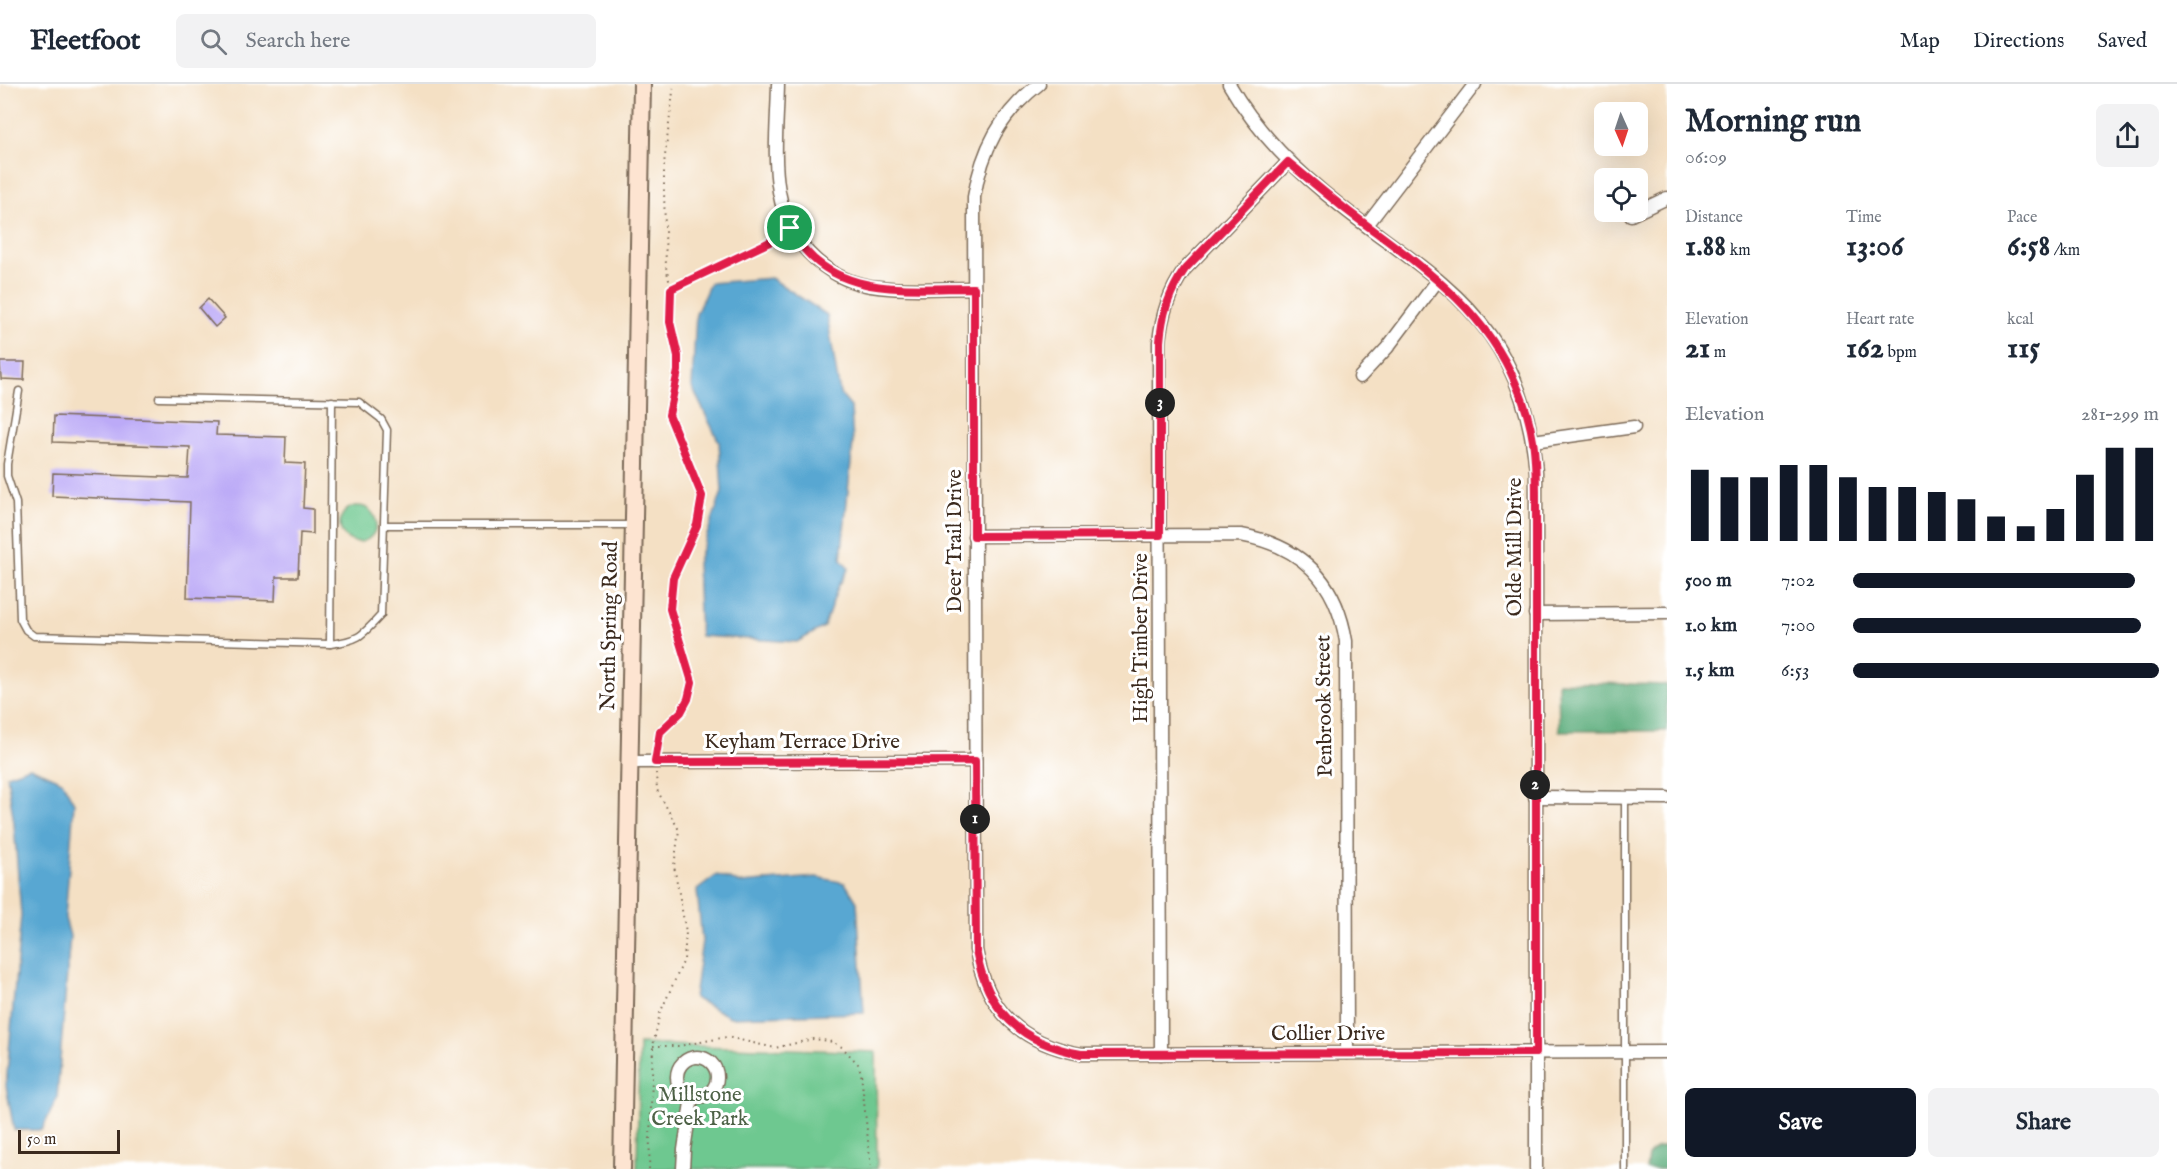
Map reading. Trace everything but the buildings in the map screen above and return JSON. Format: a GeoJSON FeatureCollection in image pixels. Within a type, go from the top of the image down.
{"type":"FeatureCollection","features":[{"type":"Feature","properties":{"kind":"main road","name":"North Spring Road"},"geometry":{"type":"LineString","coordinates":[[621,1169],[642,84]]}},
{"type":"Feature","properties":{"kind":"street"},"geometry":{"type":"LineString","coordinates":[[778,84],[777,179],[779,199],[790,228],[808,253],[823,266],[858,283],[897,288],[974,288]]}},
{"type":"Feature","properties":{"kind":"street","name":"Deer Trail Drive"},"geometry":{"type":"LineString","coordinates":[[1002,1013],[988,992],[980,971],[976,950],[974,197],[985,151],[995,132],[1021,99],[1038,84]]}},
{"type":"Feature","properties":{"kind":"street","name":"Olde Mill Drive"},"geometry":{"type":"LineString","coordinates":[[1229,84],[1242,107],[1288,162],[1461,300],[1490,334],[1522,398],[1533,441],[1536,500],[1536,1169]]}},
{"type":"Feature","properties":{"kind":"street"},"geometry":{"type":"LineString","coordinates":[[1366,225],[1475,84]]}},
{"type":"Feature","properties":{"kind":"street","name":"High Timber Drive"},"geometry":{"type":"LineString","coordinates":[[1161,1054],[1161,322],[1165,305],[1174,285],[1185,269],[1288,162]]}},
{"type":"Feature","properties":{"kind":"street"},"geometry":{"type":"LineString","coordinates":[[1648,207],[1667,198]]}},
{"type":"Feature","properties":{"kind":"street"},"geometry":{"type":"LineString","coordinates":[[1360,377],[1387,348],[1438,280]]}},
{"type":"Feature","properties":{"kind":"street"},"geometry":{"type":"LineString","coordinates":[[1533,441],[1634,427]]}},
{"type":"Feature","properties":{"kind":"street","name":"Penbrook Street"},"geometry":{"type":"LineString","coordinates":[[974,536],[1241,535],[1280,545],[1314,570],[1326,585],[1336,602],[1346,641],[1347,1053]]}},
{"type":"Feature","properties":{"kind":"street"},"geometry":{"type":"LineString","coordinates":[[1535,614],[1667,613]]}},
{"type":"Feature","properties":{"kind":"street","name":"Keyham Terrace Drive"},"geometry":{"type":"LineString","coordinates":[[629,762],[975,761]]}},
{"type":"Feature","properties":{"kind":"street"},"geometry":{"type":"LineString","coordinates":[[1535,797],[1667,798]]}},
{"type":"Feature","properties":{"kind":"street","name":"Collier Drive"},"geometry":{"type":"LineString","coordinates":[[1002,1013],[1025,1034],[1059,1050],[1081,1054],[1667,1052]]}},
{"type":"Feature","properties":{"kind":"street"},"geometry":{"type":"LineString","coordinates":[[683,1169],[692,1096]]}},
{"type":"Feature","properties":{"kind":"lane"},"geometry":{"type":"LineString","coordinates":[[19,391],[7,476],[16,503],[20,619],[26,630],[34,636],[330,644],[354,640],[365,633],[381,615],[386,525],[387,430],[381,419],[359,402],[159,398]]}},
{"type":"Feature","properties":{"kind":"lane"},"geometry":{"type":"LineString","coordinates":[[330,644],[332,401]]}},
{"type":"Feature","properties":{"kind":"lane"},"geometry":{"type":"LineString","coordinates":[[386,525],[634,525]]}},
{"type":"Feature","properties":{"kind":"lane"},"geometry":{"type":"LineString","coordinates":[[1625,798],[1627,1053],[1625,1169]]}},
{"type":"Feature","properties":{"kind":"path"},"geometry":{"type":"LineString","coordinates":[[649,1169],[653,1046],[660,1013],[684,960],[686,932],[674,866],[679,830],[657,790],[655,762],[660,732],[681,712],[688,699],[692,682],[670,609],[673,578],[697,525],[702,496],[669,415],[678,371],[678,356],[670,322],[671,289],[666,267],[664,164],[674,84]]}},
{"type":"Feature","properties":{"kind":"path"},"geometry":{"type":"LineString","coordinates":[[671,289],[778,238],[790,228]]}},
{"type":"Feature","properties":{"kind":"path"},"geometry":{"type":"LineString","coordinates":[[653,1046],[679,1046],[727,1036],[775,1048],[813,1039],[829,1041],[842,1047],[858,1064],[861,1073],[871,1169]]}},
{"type":"Feature","properties":{"kind":"green space"},"geometry":{"type":"Polygon","coordinates":[[[358,506],[371,511],[376,524],[371,537],[358,542],[345,537],[340,524],[345,511],[358,506]]]}},
{"type":"Feature","properties":{"kind":"green space"},"geometry":{"type":"Polygon","coordinates":[[[1558,682],[1667,685],[1667,731],[1559,731],[1558,682]]]}},
{"type":"Feature","properties":{"kind":"green space","name":"Millstone Creek Park"},"geometry":{"type":"Polygon","coordinates":[[[639,1044],[876,1052],[877,1169],[637,1169],[639,1044]]]}},
{"type":"Feature","properties":{"kind":"green space"},"geometry":{"type":"Polygon","coordinates":[[[1667,1146],[1667,1169],[1646,1169],[1648,1156],[1656,1148],[1667,1146]]]}},
{"type":"Feature","properties":{"kind":"water"},"geometry":{"type":"Polygon","coordinates":[[[771,278],[827,315],[840,394],[851,407],[853,443],[841,559],[849,568],[838,587],[824,627],[797,642],[700,636],[697,563],[722,492],[719,442],[692,387],[696,314],[710,283],[771,278]]]}},
{"type":"Feature","properties":{"kind":"water"},"geometry":{"type":"Polygon","coordinates":[[[30,767],[62,781],[74,803],[65,918],[70,936],[57,1098],[42,1130],[14,1130],[6,1086],[21,915],[14,824],[7,775],[30,767]]]}},
{"type":"Feature","properties":{"kind":"water"},"geometry":{"type":"Polygon","coordinates":[[[717,875],[741,883],[816,877],[845,883],[857,902],[864,1013],[730,1017],[694,998],[702,941],[697,890],[717,875]]]}},
{"type":"Feature","properties":{"kind":"route"},"geometry":{"type":"LineString","coordinates":[[1288,162],[1461,300],[1490,334],[1503,356],[1522,398],[1533,441],[1536,472],[1534,588],[1536,1053],[1081,1054],[1059,1050],[1042,1044],[1010,1022],[988,992],[980,971],[976,950],[975,761],[655,762],[660,732],[681,712],[688,699],[692,682],[670,609],[673,578],[697,525],[702,496],[669,415],[678,371],[678,356],[670,322],[671,289],[778,238],[790,228],[808,253],[823,266],[858,283],[897,288],[974,288],[974,536],[1160,535],[1160,342],[1165,305],[1174,285],[1185,269],[1288,162]]}}]}
